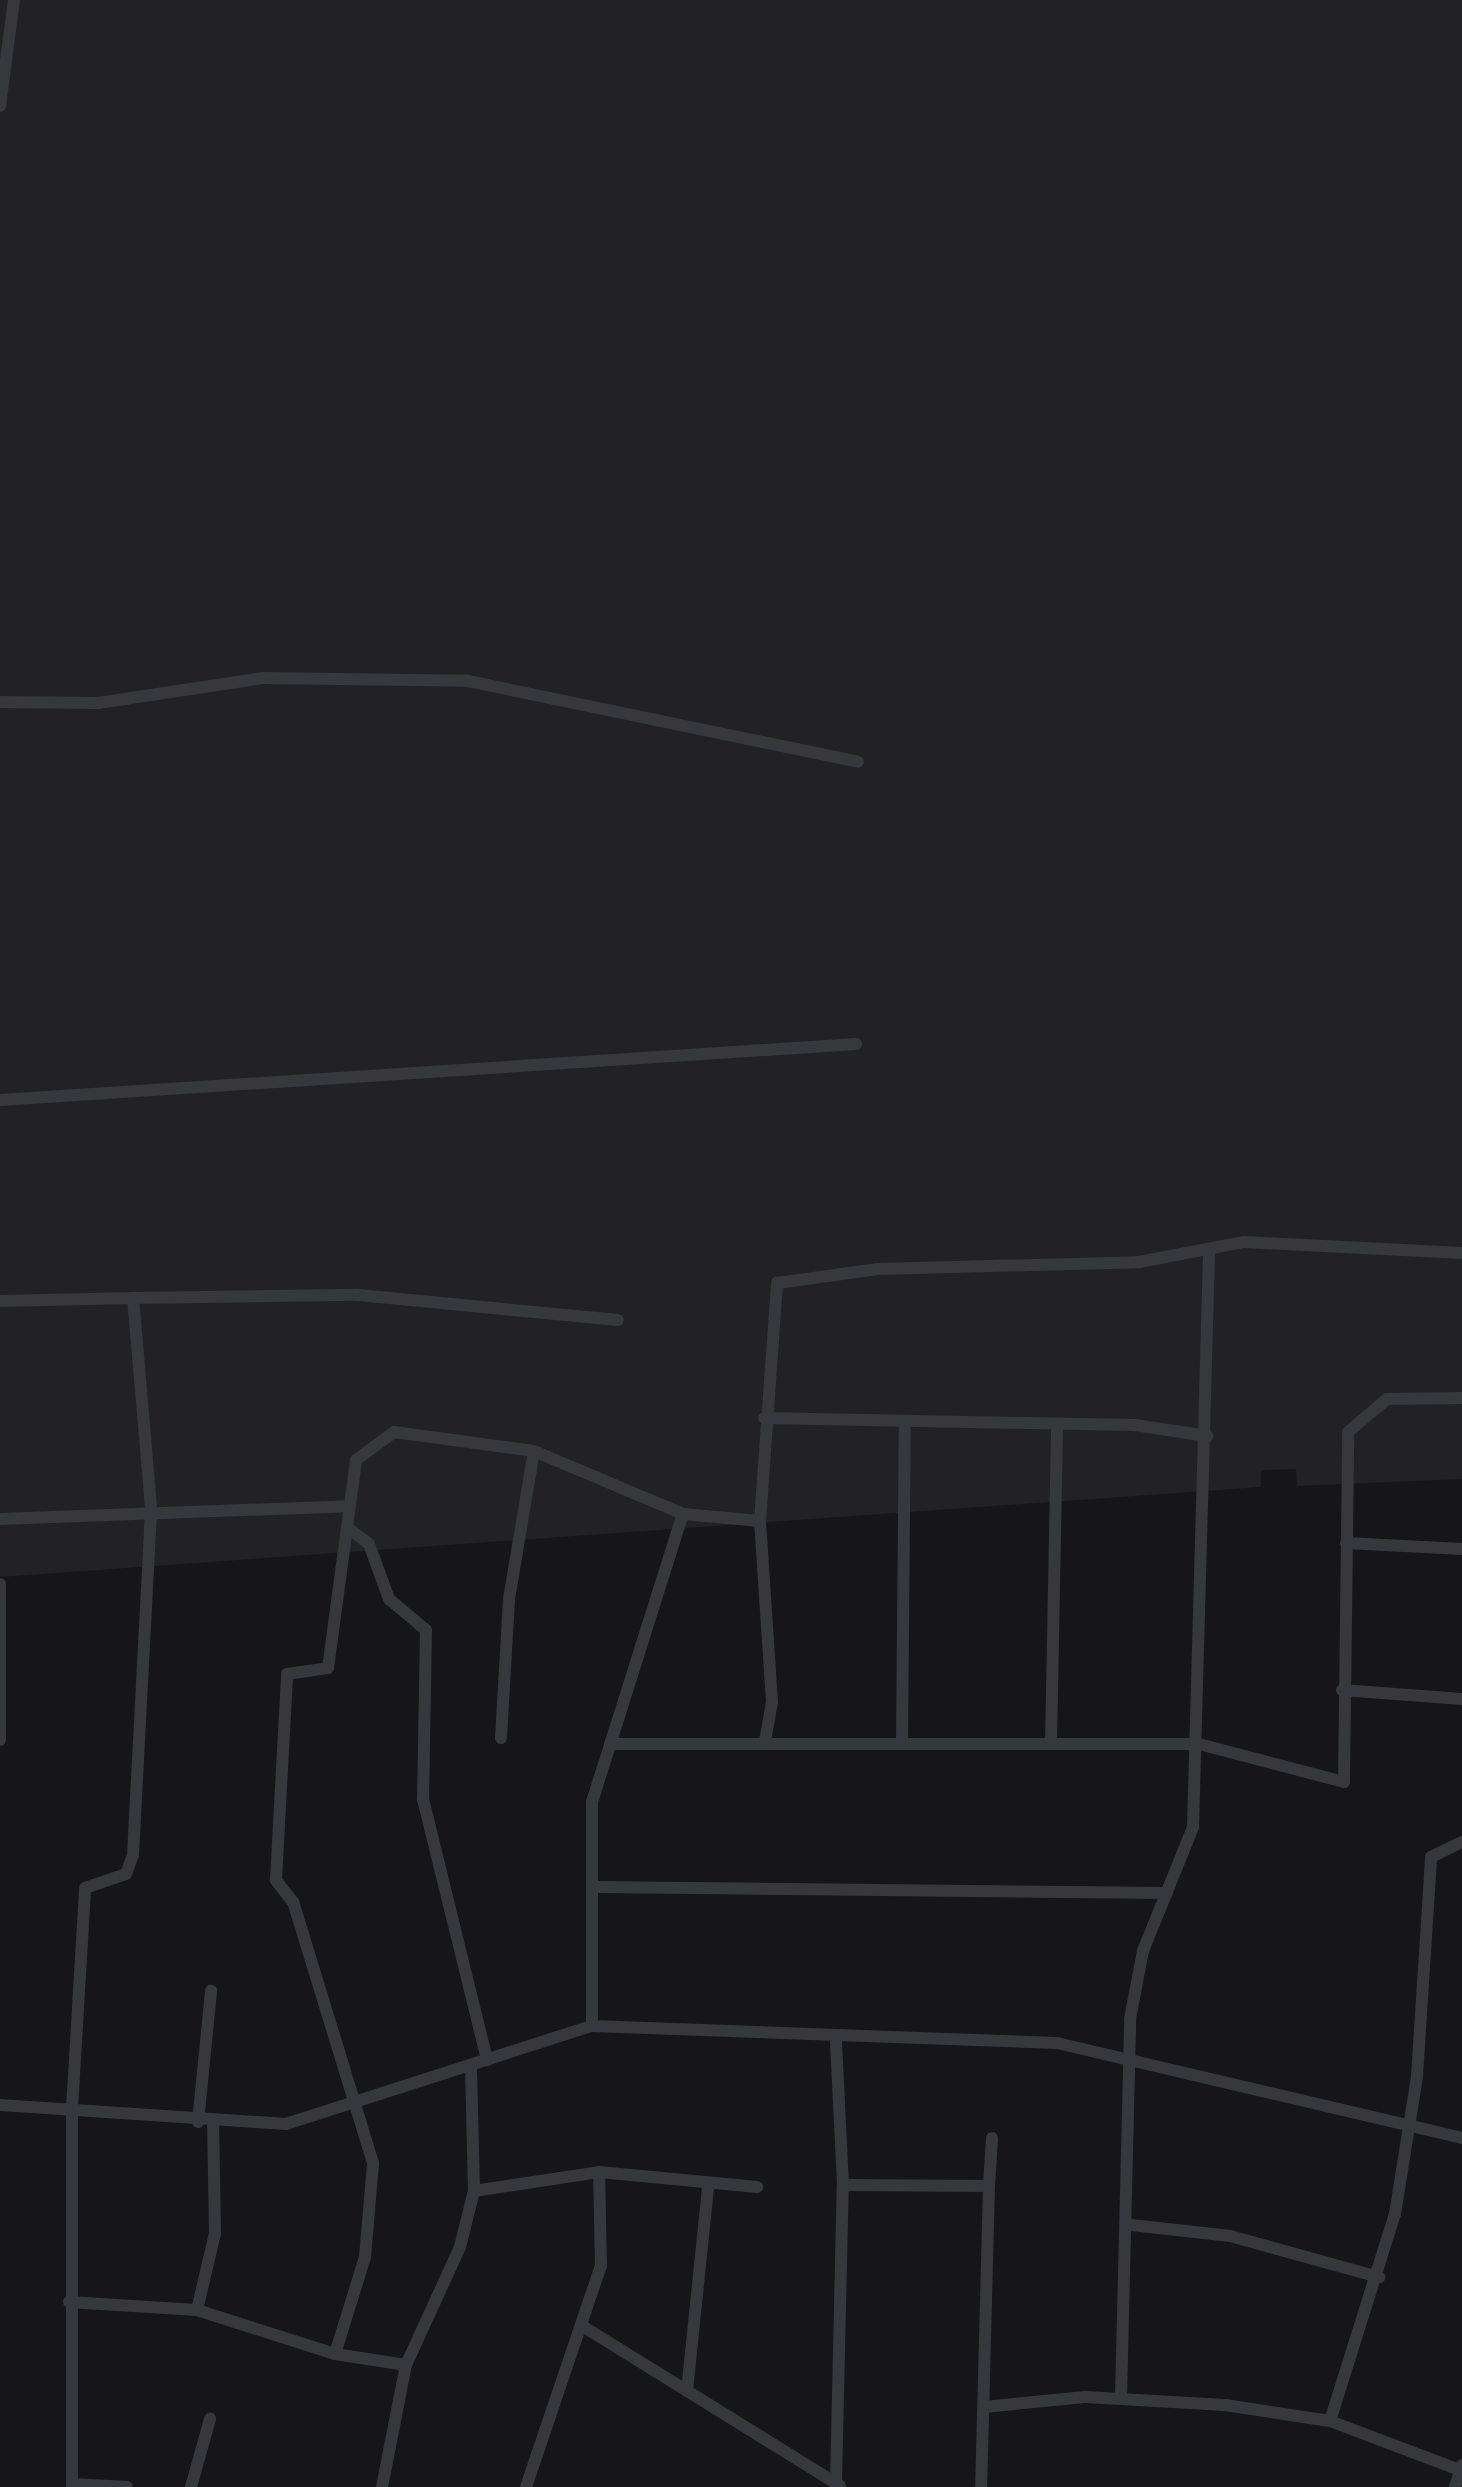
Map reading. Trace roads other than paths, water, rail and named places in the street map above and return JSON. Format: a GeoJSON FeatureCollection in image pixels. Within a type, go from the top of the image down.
{"type":"FeatureCollection","features":[{"type":"Feature","properties":{"kind":"street"},"geometry":{"type":"LineString","coordinates":[[0,106],[14,0]]}},
{"type":"Feature","properties":{"kind":"street"},"geometry":{"type":"LineString","coordinates":[[0,702],[98,703],[263,678],[468,681],[858,762]]}},
{"type":"Feature","properties":{"kind":"street"},"geometry":{"type":"LineString","coordinates":[[0,1100],[856,1044]]}},
{"type":"Feature","properties":{"kind":"street"},"geometry":{"type":"LineString","coordinates":[[765,1742],[772,1702],[760,1521],[764,1418],[777,1283],[878,1269],[1209,1253],[1244,1242],[1340,1241],[1462,1253]]}},
{"type":"Feature","properties":{"kind":"street"},"geometry":{"type":"LineString","coordinates":[[1121,2397],[1131,2225],[1129,2056],[1143,1951],[1193,1827],[1200,1744],[1209,1253]]}},
{"type":"Feature","properties":{"kind":"street"},"geometry":{"type":"LineString","coordinates":[[0,1301],[358,1295],[618,1320]]}},
{"type":"Feature","properties":{"kind":"street"},"geometry":{"type":"LineString","coordinates":[[127,2487],[72,2485],[69,2302],[72,2110],[85,1888],[126,1874],[132,1855],[151,1507],[133,1298]]}},
{"type":"Feature","properties":{"kind":"street"},"geometry":{"type":"LineString","coordinates":[[610,1744],[1200,1744],[1344,1782],[1342,1690],[1348,1432],[1387,1399],[1462,1398]]}},
{"type":"Feature","properties":{"kind":"street"},"geometry":{"type":"LineString","coordinates":[[764,1418],[1057,1424],[1207,1436]]}},
{"type":"Feature","properties":{"kind":"street"},"geometry":{"type":"LineString","coordinates":[[902,1742],[905,1423]]}},
{"type":"Feature","properties":{"kind":"street"},"geometry":{"type":"LineString","coordinates":[[1051,1743],[1057,1424]]}},
{"type":"Feature","properties":{"kind":"street"},"geometry":{"type":"LineString","coordinates":[[335,2354],[365,2257],[373,2162],[349,2103],[292,1902],[276,1880],[287,1674],[328,1668],[356,1460],[394,1432],[534,1451],[683,1514],[760,1521]]}},
{"type":"Feature","properties":{"kind":"street"},"geometry":{"type":"LineString","coordinates":[[502,1738],[509,1598],[534,1451]]}},
{"type":"Feature","properties":{"kind":"street"},"geometry":{"type":"LineString","coordinates":[[0,1519],[151,1507],[349,1506]]}},
{"type":"Feature","properties":{"kind":"street"},"geometry":{"type":"LineString","coordinates":[[592,2026],[592,1887],[586,1842],[610,1744],[683,1514]]}},
{"type":"Feature","properties":{"kind":"street"},"geometry":{"type":"LineString","coordinates":[[348,1528],[370,1544],[390,1599],[426,1630],[423,1799],[488,2060]]}},
{"type":"Feature","properties":{"kind":"street"},"geometry":{"type":"LineString","coordinates":[[1346,1543],[1462,1549]]}},
{"type":"Feature","properties":{"kind":"street"},"geometry":{"type":"LineString","coordinates":[[0,1584],[0,1740]]}},
{"type":"Feature","properties":{"kind":"street"},"geometry":{"type":"LineString","coordinates":[[1342,1690],[1462,1699]]}},
{"type":"Feature","properties":{"kind":"street"},"geometry":{"type":"LineString","coordinates":[[1330,2421],[1378,2276],[1408,2125],[1431,1858],[1462,1842]]}},
{"type":"Feature","properties":{"kind":"street"},"geometry":{"type":"LineString","coordinates":[[592,1887],[1167,1892]]}},
{"type":"Feature","properties":{"kind":"street"},"geometry":{"type":"LineString","coordinates":[[198,2310],[215,2233],[206,2122],[211,1991]]}},
{"type":"Feature","properties":{"kind":"street"},"geometry":{"type":"LineString","coordinates":[[0,2105],[206,2122],[286,2124],[592,2026],[836,2040],[1057,2042],[1462,2138]]}},
{"type":"Feature","properties":{"kind":"street"},"geometry":{"type":"LineString","coordinates":[[836,2040],[843,2185],[839,2485]]}},
{"type":"Feature","properties":{"kind":"street"},"geometry":{"type":"LineString","coordinates":[[382,2487],[406,2365],[460,2247],[474,2191],[471,2066]]}},
{"type":"Feature","properties":{"kind":"street"},"geometry":{"type":"LineString","coordinates":[[981,2487],[992,2138]]}},
{"type":"Feature","properties":{"kind":"street"},"geometry":{"type":"LineString","coordinates":[[474,2191],[599,2172],[708,2188],[757,2186]]}},
{"type":"Feature","properties":{"kind":"street"},"geometry":{"type":"LineString","coordinates":[[526,2487],[548,2408],[584,2328],[601,2266],[599,2172]]}},
{"type":"Feature","properties":{"kind":"street"},"geometry":{"type":"LineString","coordinates":[[843,2185],[989,2186]]}},
{"type":"Feature","properties":{"kind":"street"},"geometry":{"type":"LineString","coordinates":[[687,2391],[708,2188]]}},
{"type":"Feature","properties":{"kind":"street"},"geometry":{"type":"LineString","coordinates":[[1131,2225],[1230,2236],[1378,2276]]}},
{"type":"Feature","properties":{"kind":"street"},"geometry":{"type":"LineString","coordinates":[[69,2302],[198,2310],[335,2354],[406,2365]]}},
{"type":"Feature","properties":{"kind":"street"},"geometry":{"type":"LineString","coordinates":[[584,2328],[839,2485]]}},
{"type":"Feature","properties":{"kind":"street"},"geometry":{"type":"LineString","coordinates":[[984,2407],[1121,2397],[1330,2421],[1461,2468],[1454,2487]]}},
{"type":"Feature","properties":{"kind":"street"},"geometry":{"type":"LineString","coordinates":[[191,2487],[210,2419]]}}]}
